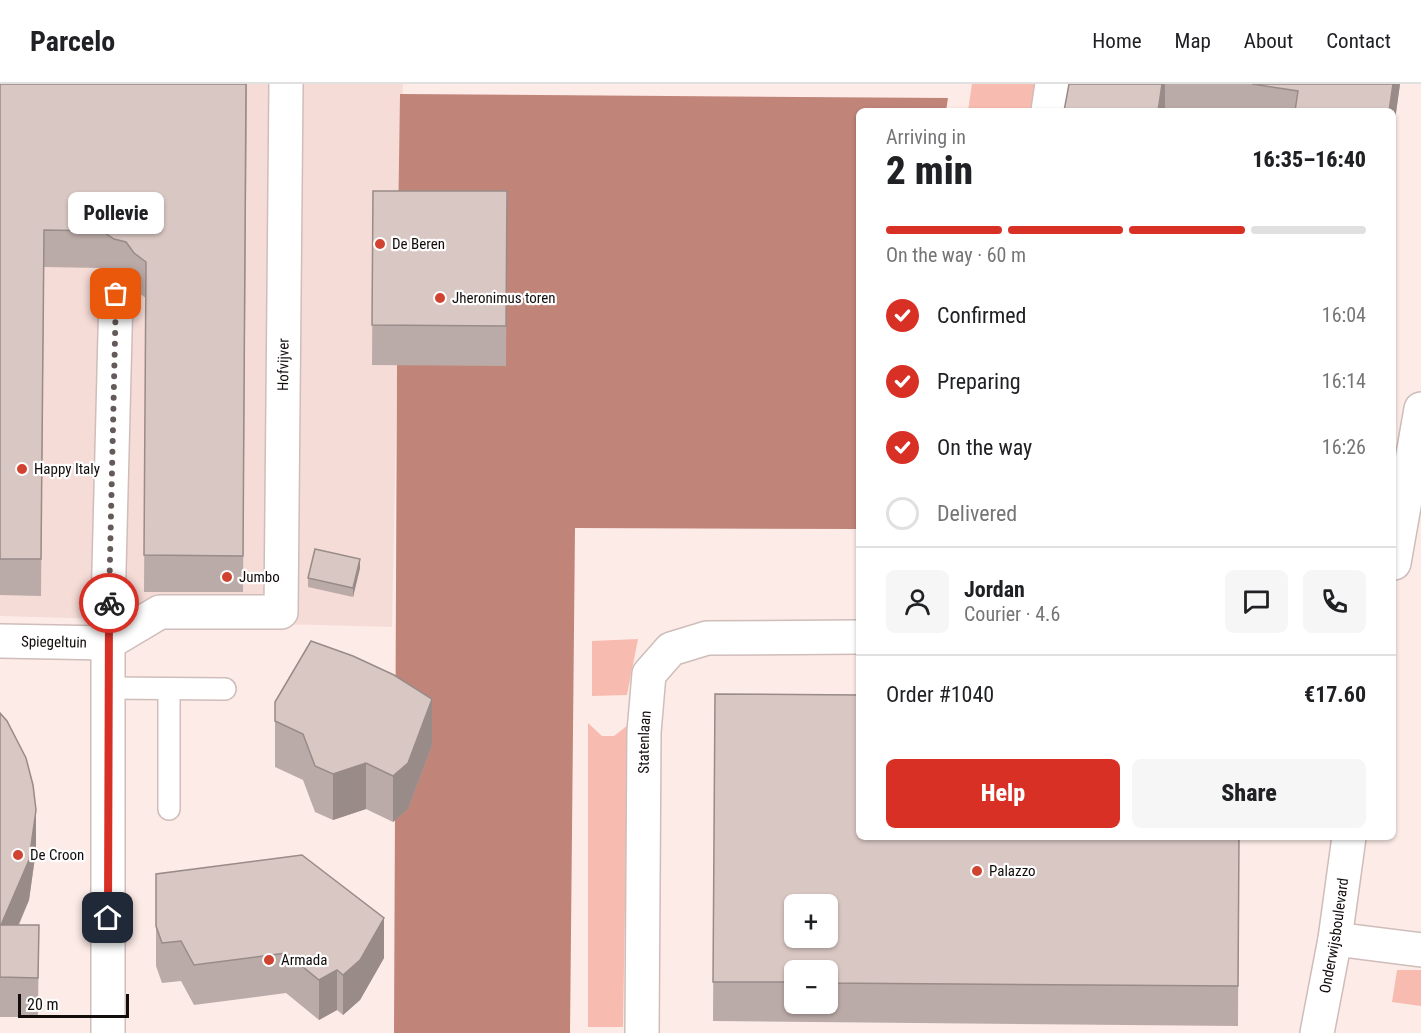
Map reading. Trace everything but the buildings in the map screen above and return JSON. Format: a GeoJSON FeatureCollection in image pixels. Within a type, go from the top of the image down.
{"type":"FeatureCollection","features":[{"type":"Feature","properties":{"kind":"street","name":"Hofvijver"},"geometry":{"type":"LineString","coordinates":[[108,644],[160,612],[281,612],[286,84]]}},
{"type":"Feature","properties":{"kind":"street"},"geometry":{"type":"LineString","coordinates":[[1048,108],[1052,84]]}},
{"type":"Feature","properties":{"kind":"street"},"geometry":{"type":"LineString","coordinates":[[108,1033],[108,644],[116,294]]}},
{"type":"Feature","properties":{"kind":"street"},"geometry":{"type":"LineString","coordinates":[[1396,551],[1421,409]]}},
{"type":"Feature","properties":{"kind":"street","name":"Statenlaan"},"geometry":{"type":"LineString","coordinates":[[642,1033],[644,732],[649,674],[671,649],[707,638],[856,637]]}},
{"type":"Feature","properties":{"kind":"street","name":"Spiegeltuin"},"geometry":{"type":"LineString","coordinates":[[0,641],[108,644]]}},
{"type":"Feature","properties":{"kind":"street","name":"Onderwijsboulevard"},"geometry":{"type":"LineString","coordinates":[[1317,1033],[1335,939],[1349,840]]}},
{"type":"Feature","properties":{"kind":"street"},"geometry":{"type":"LineString","coordinates":[[1335,939],[1421,950]]}},
{"type":"Feature","properties":{"kind":"lane"},"geometry":{"type":"LineString","coordinates":[[108,688],[225,689]]}},
{"type":"Feature","properties":{"kind":"lane"},"geometry":{"type":"LineString","coordinates":[[168,689],[169,809]]}},
{"type":"Feature","properties":{"kind":"shaded area"},"geometry":{"type":"Polygon","coordinates":[[[0,84],[403,84],[392,627],[0,616],[0,84]]]}},
{"type":"Feature","properties":{"kind":"shaded area"},"geometry":{"type":"Polygon","coordinates":[[[972,84],[1036,84],[1032,108],[968,108],[972,84]]]}},
{"type":"Feature","properties":{"kind":"shaded area"},"geometry":{"type":"Polygon","coordinates":[[[400,94],[948,98],[946,108],[856,108],[856,529],[575,528],[570,1033],[394,1033],[397,365],[506,365],[398,231],[400,94]]]}},
{"type":"Feature","properties":{"kind":"shaded area"},"geometry":{"type":"Polygon","coordinates":[[[638,639],[627,695],[592,696],[592,641],[638,639]]]}},
{"type":"Feature","properties":{"kind":"shaded area"},"geometry":{"type":"Polygon","coordinates":[[[588,723],[602,736],[614,736],[628,725],[623,1027],[588,1027],[588,723]]]}},
{"type":"Feature","properties":{"kind":"shaded area"},"geometry":{"type":"Polygon","coordinates":[[[1397,970],[1421,970],[1421,1006],[1392,1002],[1397,970]]]}},
{"type":"Feature","properties":{"kind":"way so far"},"geometry":{"type":"LineString","coordinates":[[109,603],[116,294]]}},
{"type":"Feature","properties":{"kind":"place","name":"De Beren"},"geometry":{"type":"Point","coordinates":[380,244]}},
{"type":"Feature","properties":{"kind":"place","name":"Pollevie"},"geometry":{"type":"Point","coordinates":[116,294]}},
{"type":"Feature","properties":{"kind":"place","name":"Jheronimus toren"},"geometry":{"type":"Point","coordinates":[440,298]}},
{"type":"Feature","properties":{"kind":"place","name":"Happy Italy"},"geometry":{"type":"Point","coordinates":[22,469]}},
{"type":"Feature","properties":{"kind":"place","name":"Jumbo"},"geometry":{"type":"Point","coordinates":[227,577]}},
{"type":"Feature","properties":{"kind":"place","name":"De Croon"},"geometry":{"type":"Point","coordinates":[18,855]}},
{"type":"Feature","properties":{"kind":"place","name":"Palazzo"},"geometry":{"type":"Point","coordinates":[977,871]}},
{"type":"Feature","properties":{"kind":"place","name":"Armada"},"geometry":{"type":"Point","coordinates":[269,960]}},
{"type":"Feature","properties":{"kind":"route"},"geometry":{"type":"LineString","coordinates":[[108,918],[109,603]]}}]}
